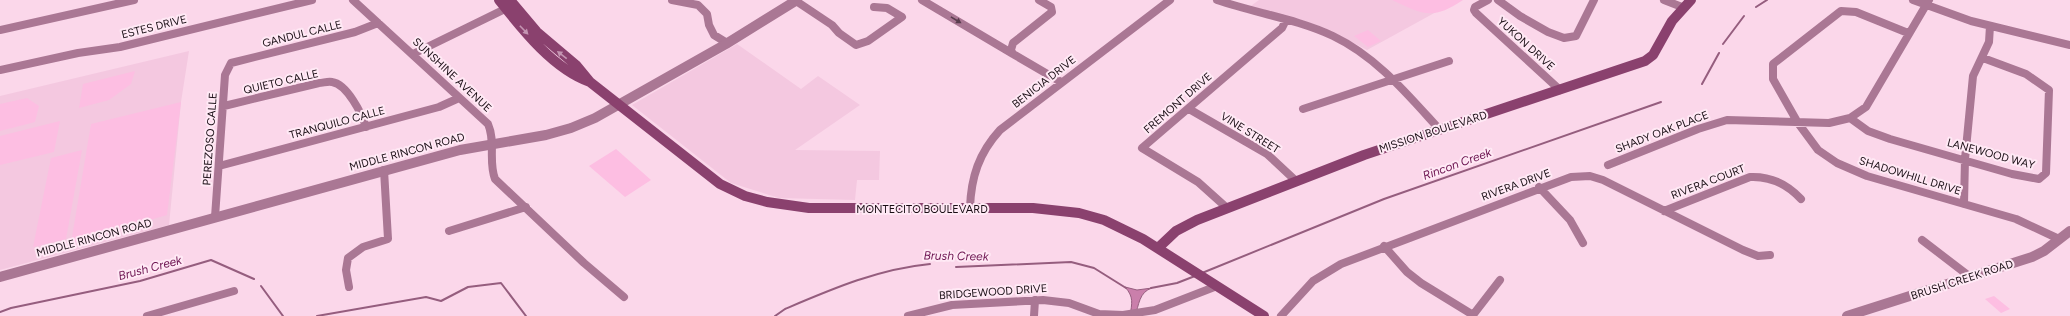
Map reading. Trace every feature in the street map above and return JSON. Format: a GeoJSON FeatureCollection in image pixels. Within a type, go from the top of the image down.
{"type":"FeatureCollection","features":[{"type":"Feature","properties":{"kind":"main road","name":"MONTECITO BOULEVARD"},"geometry":{"type":"LineString","coordinates":[[499,0],[510,4],[522,30],[576,77],[590,82],[713,179],[734,191],[758,200],[778,205],[809,208],[1032,208],[1072,211],[1118,225],[1158,248],[1264,316]]}},
{"type":"Feature","properties":{"kind":"main road","name":"MISSION BOULEVARD"},"geometry":{"type":"LineString","coordinates":[[1158,248],[1186,225],[1364,155],[1632,66],[1651,57],[1682,8],[1691,0]]}},
{"type":"Feature","properties":{"kind":"street"},"geometry":{"type":"LineString","coordinates":[[0,30],[134,0]]}},
{"type":"Feature","properties":{"kind":"street","name":"ESTES DRIVE"},"geometry":{"type":"LineString","coordinates":[[0,70],[78,53],[120,47],[312,0]]}},
{"type":"Feature","properties":{"kind":"street","name":"SUNSHINE AVENUE"},"geometry":{"type":"LineString","coordinates":[[353,0],[488,124],[493,131],[491,171],[495,178],[584,263],[624,297]]}},
{"type":"Feature","properties":{"kind":"street"},"geometry":{"type":"LineString","coordinates":[[672,0],[698,5],[707,14],[709,25],[714,35],[727,43]]}},
{"type":"Feature","properties":{"kind":"street"},"geometry":{"type":"LineString","coordinates":[[797,0],[832,25],[856,45],[868,41],[899,20],[902,16],[887,8],[874,7]]}},
{"type":"Feature","properties":{"kind":"street","name":"MIDDLE RINCON ROAD"},"geometry":{"type":"LineString","coordinates":[[0,277],[460,150],[492,143],[524,140],[565,130],[619,104],[727,43],[797,0]]}},
{"type":"Feature","properties":{"kind":"street"},"geometry":{"type":"LineString","coordinates":[[922,0],[1061,82]]}},
{"type":"Feature","properties":{"kind":"street"},"geometry":{"type":"LineString","coordinates":[[1013,54],[1011,50],[1013,43],[1052,12],[1051,7],[1039,0]]}},
{"type":"Feature","properties":{"kind":"street","name":"BENICIA DRIVE"},"geometry":{"type":"LineString","coordinates":[[970,208],[974,177],[986,147],[1006,126],[1061,82],[1170,0]]}},
{"type":"Feature","properties":{"kind":"street"},"geometry":{"type":"LineString","coordinates":[[1217,0],[1244,10],[1286,20],[1335,36],[1363,53],[1393,80],[1440,130]]}},
{"type":"Feature","properties":{"kind":"street","name":"YUKON DRIVE"},"geometry":{"type":"LineString","coordinates":[[1488,0],[1475,7],[1474,10],[1476,13],[1560,90]]}},
{"type":"Feature","properties":{"kind":"street"},"geometry":{"type":"LineString","coordinates":[[1498,0],[1508,9],[1557,36],[1568,38],[1576,36],[1592,0]]}},
{"type":"Feature","properties":{"kind":"street"},"geometry":{"type":"LineString","coordinates":[[1664,0],[1682,8]]}},
{"type":"Feature","properties":{"kind":"street"},"geometry":{"type":"LineString","coordinates":[[1913,0],[1927,2],[1990,26],[2070,45]]}},
{"type":"Feature","properties":{"kind":"street","name":"SHADY OAK PLACE"},"geometry":{"type":"LineString","coordinates":[[1608,165],[1685,136],[1698,129],[1727,120],[1798,124],[1829,123],[1850,118],[1866,107],[1927,2]]}},
{"type":"Feature","properties":{"kind":"street"},"geometry":{"type":"LineString","coordinates":[[413,54],[510,4]]}},
{"type":"Feature","properties":{"kind":"street","name":"SHADOWHILL DRIVE"},"geometry":{"type":"LineString","coordinates":[[1908,33],[1856,12],[1841,11],[1773,64],[1773,79],[1798,124],[1818,150],[1837,163],[1867,176],[2016,219],[2059,239]]}},
{"type":"Feature","properties":{"kind":"street","name":"FREMONT DRIVE"},"geometry":{"type":"LineString","coordinates":[[1227,208],[1217,196],[1202,184],[1142,148],[1282,28],[1286,20]]}},
{"type":"Feature","properties":{"kind":"street","name":"GANDUL CALLE"},"geometry":{"type":"LineString","coordinates":[[231,63],[355,32],[378,23]]}},
{"type":"Feature","properties":{"kind":"street"},"geometry":{"type":"LineString","coordinates":[[1964,204],[1965,159],[1973,76],[1975,66],[1983,58],[1991,36],[1990,26]]}},
{"type":"Feature","properties":{"kind":"street","name":"LANEWOOD WAY"},"geometry":{"type":"LineString","coordinates":[[1850,118],[1868,131],[2012,174],[2039,179],[2046,173],[2049,127],[2049,90],[2038,79],[2022,71],[1983,58]]}},
{"type":"Feature","properties":{"kind":"street"},"geometry":{"type":"LineString","coordinates":[[1303,109],[1449,61]]}},
{"type":"Feature","properties":{"kind":"street","name":"PEREZOSO CALLE"},"geometry":{"type":"LineString","coordinates":[[215,217],[225,75],[231,63]]}},
{"type":"Feature","properties":{"kind":"street","name":"QUIETO CALLE"},"geometry":{"type":"LineString","coordinates":[[224,106],[302,87],[333,82],[339,85],[353,101],[364,119],[366,127]]}},
{"type":"Feature","properties":{"kind":"street","name":"TRANQUILO CALLE"},"geometry":{"type":"LineString","coordinates":[[219,166],[439,107],[459,98]]}},
{"type":"Feature","properties":{"kind":"street","name":"VINE STREET"},"geometry":{"type":"LineString","coordinates":[[1189,109],[1267,154],[1296,182]]}},
{"type":"Feature","properties":{"kind":"street"},"geometry":{"type":"LineString","coordinates":[[349,287],[346,266],[348,259],[359,249],[388,239],[384,170]]}},
{"type":"Feature","properties":{"kind":"street","name":"RIVERA COURT"},"geometry":{"type":"LineString","coordinates":[[1664,211],[1750,177],[1761,175],[1788,186],[1801,199]]}},
{"type":"Feature","properties":{"kind":"street","name":"RIVERA DRIVE"},"geometry":{"type":"LineString","coordinates":[[1281,316],[1314,281],[1326,272],[1384,246],[1570,176],[1590,176],[1603,180],[1743,250],[1758,256],[1770,256]]}},
{"type":"Feature","properties":{"kind":"street"},"geometry":{"type":"LineString","coordinates":[[1540,187],[1566,214],[1578,230],[1583,243]]}},
{"type":"Feature","properties":{"kind":"street"},"geometry":{"type":"LineString","coordinates":[[449,231],[526,207]]}},
{"type":"Feature","properties":{"kind":"street","name":"BRUSH CREEK ROAD"},"geometry":{"type":"LineString","coordinates":[[1847,316],[2039,254],[2070,231]]}},
{"type":"Feature","properties":{"kind":"street"},"geometry":{"type":"LineString","coordinates":[[1922,240],[1969,276]]}},
{"type":"Feature","properties":{"kind":"street"},"geometry":{"type":"LineString","coordinates":[[1384,246],[1407,272],[1416,279],[1473,315],[1500,280]]}},
{"type":"Feature","properties":{"kind":"street","name":"BRIDGEWOOD DRIVE"},"geometry":{"type":"LineString","coordinates":[[908,316],[922,314],[952,305],[1035,300],[1069,303],[1105,315],[1123,315],[1169,305],[1217,286]]}},
{"type":"Feature","properties":{"kind":"street"},"geometry":{"type":"LineString","coordinates":[[147,316],[234,291]]}},
{"type":"Feature","properties":{"kind":"street"},"geometry":{"type":"LineString","coordinates":[[1034,316],[1035,300]]}},
{"type":"Feature","properties":{"kind":"shaded area"},"geometry":{"type":"Polygon","coordinates":[[[1259,0],[1458,0],[1367,50],[1325,28],[1296,18],[1248,8],[1259,0]]]}},
{"type":"Feature","properties":{"kind":"shaded area"},"geometry":{"type":"Polygon","coordinates":[[[1392,0],[1463,0],[1443,11],[1427,13],[1419,12],[1392,0]]]}},
{"type":"Feature","properties":{"kind":"shaded area"},"geometry":{"type":"Polygon","coordinates":[[[1368,30],[1381,41],[1368,47],[1354,36],[1368,30]]]}},
{"type":"Feature","properties":{"kind":"shaded area"},"geometry":{"type":"Polygon","coordinates":[[[737,44],[801,89],[818,76],[860,105],[795,150],[880,151],[879,180],[857,180],[855,200],[779,198],[731,183],[632,105],[737,44]]]}},
{"type":"Feature","properties":{"kind":"shaded area"},"geometry":{"type":"Polygon","coordinates":[[[189,51],[181,102],[169,225],[0,270],[0,96],[189,51]]]}},
{"type":"Feature","properties":{"kind":"shaded area"},"geometry":{"type":"Polygon","coordinates":[[[135,71],[131,84],[109,100],[79,108],[83,84],[135,71]]]}},
{"type":"Feature","properties":{"kind":"shaded area"},"geometry":{"type":"Polygon","coordinates":[[[27,98],[39,106],[35,122],[0,131],[0,104],[27,98]]]}},
{"type":"Feature","properties":{"kind":"shaded area"},"geometry":{"type":"Polygon","coordinates":[[[181,102],[167,215],[71,243],[91,124],[181,102]]]}},
{"type":"Feature","properties":{"kind":"shaded area"},"geometry":{"type":"Polygon","coordinates":[[[60,121],[54,152],[0,165],[0,136],[60,121]]]}},
{"type":"Feature","properties":{"kind":"shaded area"},"geometry":{"type":"Polygon","coordinates":[[[616,149],[651,180],[625,197],[589,166],[616,149]]]}},
{"type":"Feature","properties":{"kind":"shaded area"},"geometry":{"type":"Polygon","coordinates":[[[82,150],[66,239],[33,247],[51,158],[82,150]]]}},
{"type":"Feature","properties":{"kind":"shaded area"},"geometry":{"type":"Polygon","coordinates":[[[1125,287],[1137,290],[1152,288],[1142,296],[1135,316],[1130,316],[1132,300],[1125,287]]]}},
{"type":"Feature","properties":{"kind":"shaded area"},"geometry":{"type":"Polygon","coordinates":[[[1994,296],[2010,309],[2001,313],[1985,299],[1994,296]]]}},
{"type":"Feature","properties":{"kind":"waterway","name":"Rincon Creek"},"geometry":{"type":"LineString","coordinates":[[1756,7],[1767,0]]}},
{"type":"Feature","properties":{"kind":"waterway","name":"Rincon Creek"},"geometry":{"type":"LineString","coordinates":[[1723,44],[1744,16]]}},
{"type":"Feature","properties":{"kind":"waterway","name":"Rincon Creek"},"geometry":{"type":"LineString","coordinates":[[1702,84],[1719,53]]}},
{"type":"Feature","properties":{"kind":"waterway","name":"Rincon Creek"},"geometry":{"type":"LineString","coordinates":[[1202,273],[1384,199],[1661,102]]}},
{"type":"Feature","properties":{"kind":"waterway","name":"Brush Creek"},"geometry":{"type":"LineString","coordinates":[[0,312],[11,308],[140,281],[211,260],[254,279]]}},
{"type":"Feature","properties":{"kind":"waterway","name":"Brush Creek"},"geometry":{"type":"LineString","coordinates":[[956,267],[1071,262],[1094,268],[1126,288]]}},
{"type":"Feature","properties":{"kind":"waterway","name":"Brush Creek"},"geometry":{"type":"LineString","coordinates":[[775,316],[785,309],[856,281],[892,270],[930,264]]}},
{"type":"Feature","properties":{"kind":"waterway","name":"Rincon Creek"},"geometry":{"type":"LineString","coordinates":[[1151,288],[1177,283],[1195,276]]}},
{"type":"Feature","properties":{"kind":"waterway","name":"Brush Creek"},"geometry":{"type":"LineString","coordinates":[[317,316],[426,297],[441,301],[468,287],[501,283],[526,316]]}},
{"type":"Feature","properties":{"kind":"waterway","name":"Brush Creek"},"geometry":{"type":"LineString","coordinates":[[261,286],[283,316]]}}]}
